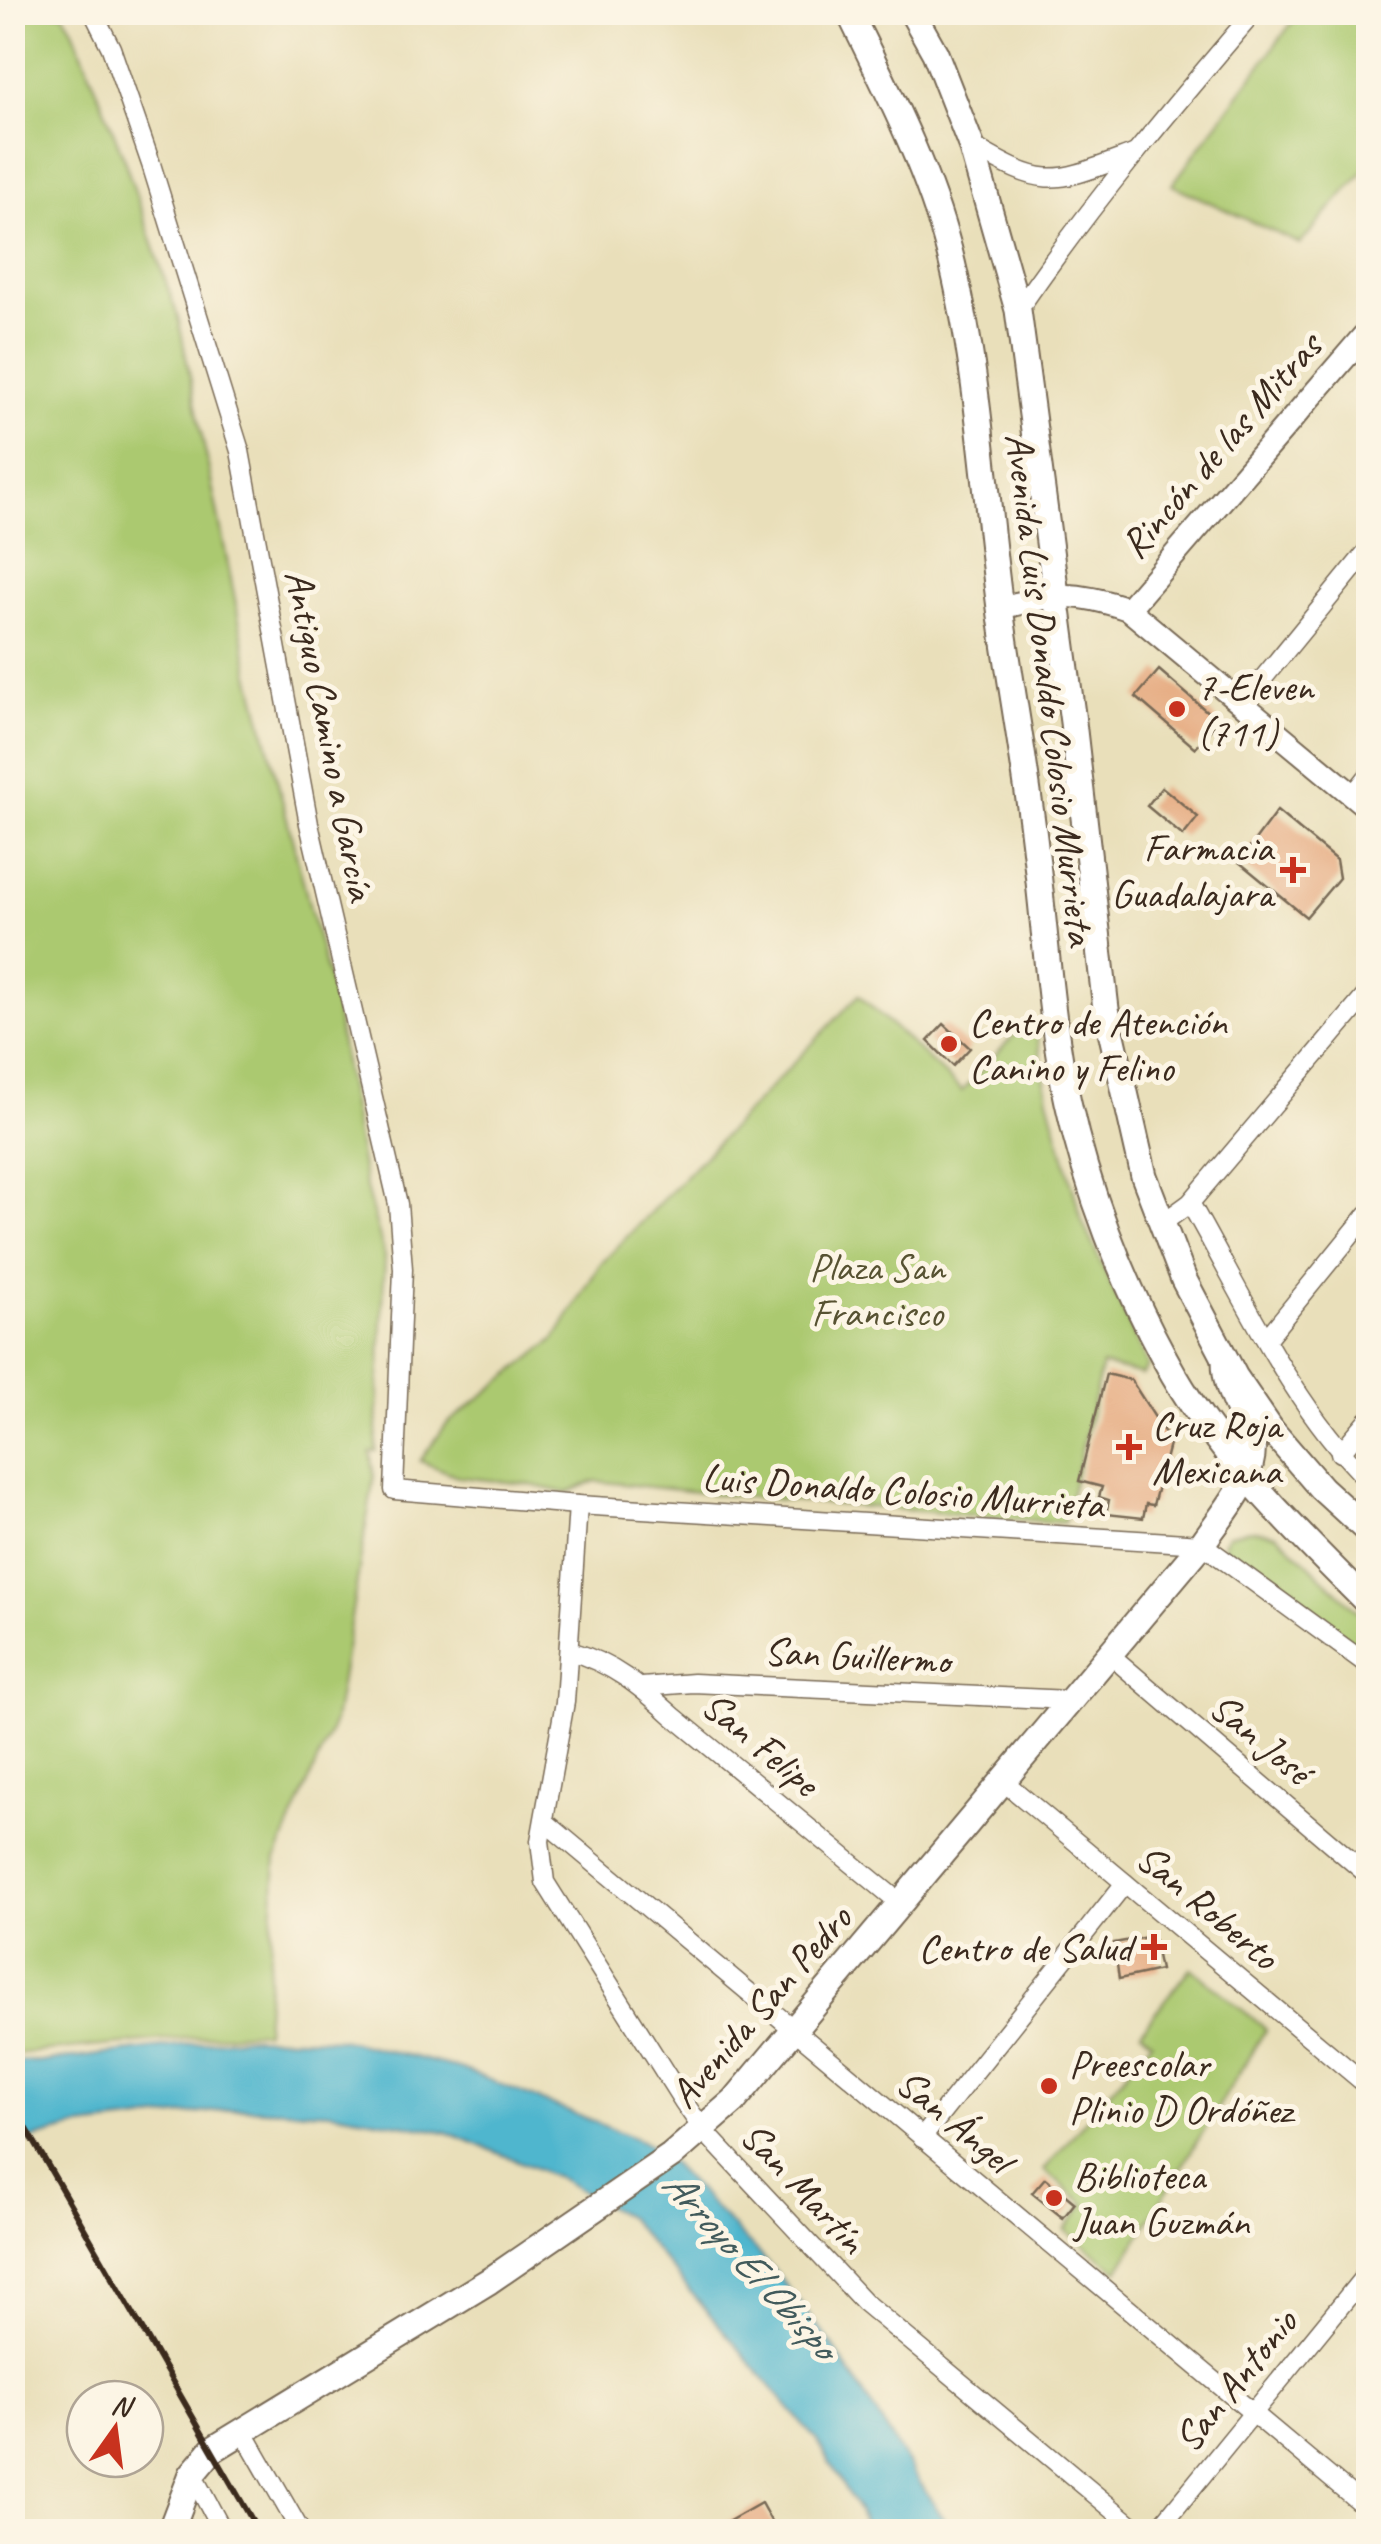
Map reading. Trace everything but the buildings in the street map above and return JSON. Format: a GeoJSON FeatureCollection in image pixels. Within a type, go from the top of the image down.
{"type":"FeatureCollection","features":[{"type":"Feature","properties":{"kind":"main road","name":"Avenida Luis Donaldo Colosio Murrieta"},"geometry":{"type":"LineString","coordinates":[[849,12],[920,160],[949,251],[973,364],[1000,608],[1029,792],[1049,983],[1068,1103],[1098,1205],[1166,1362],[1246,1478],[1368,1603]]}},
{"type":"Feature","properties":{"kind":"main road","name":"Avenida Luis Donaldo Colosio Murrieta"},"geometry":{"type":"LineString","coordinates":[[912,12],[934,53],[971,146],[1018,310],[1106,1009],[1130,1126],[1161,1224],[1184,1280],[1225,1360],[1272,1431],[1321,1488],[1368,1531]]}},
{"type":"Feature","properties":{"kind":"main road"},"geometry":{"type":"LineString","coordinates":[[1225,1360],[1229,1394],[1253,1445],[1246,1478]]}},
{"type":"Feature","properties":{"kind":"main road","name":"Avenida San Pedro"},"geometry":{"type":"LineString","coordinates":[[170,2532],[192,2474],[212,2450],[489,2281],[704,2131],[734,2101],[1202,1544],[1246,1478]]}},
{"type":"Feature","properties":{"kind":"street","name":"Antiguo Camino a García"},"geometry":{"type":"LineString","coordinates":[[94,12],[111,48],[151,164],[240,450],[309,824],[398,1204],[403,1268],[394,1490]]}},
{"type":"Feature","properties":{"kind":"street"},"geometry":{"type":"LineString","coordinates":[[1018,310],[1069,235],[1133,154],[1254,12]]}},
{"type":"Feature","properties":{"kind":"street"},"geometry":{"type":"LineString","coordinates":[[971,146],[1012,170],[1038,179],[1072,177],[1133,154]]}},
{"type":"Feature","properties":{"kind":"street","name":"Rincón de las Mitras"},"geometry":{"type":"LineString","coordinates":[[1128,609],[1368,331]]}},
{"type":"Feature","properties":{"kind":"street"},"geometry":{"type":"LineString","coordinates":[[1243,703],[1368,550]]}},
{"type":"Feature","properties":{"kind":"street"},"geometry":{"type":"LineString","coordinates":[[1000,608],[1055,594],[1093,598],[1128,609],[1361,802],[1368,776]]}},
{"type":"Feature","properties":{"kind":"street"},"geometry":{"type":"LineString","coordinates":[[1161,1224],[1190,1203],[1368,993]]}},
{"type":"Feature","properties":{"kind":"street"},"geometry":{"type":"LineString","coordinates":[[1190,1203],[1292,1387],[1340,1453],[1368,1480]]}},
{"type":"Feature","properties":{"kind":"street"},"geometry":{"type":"LineString","coordinates":[[1267,1338],[1368,1214]]}},
{"type":"Feature","properties":{"kind":"street"},"geometry":{"type":"LineString","coordinates":[[1340,1453],[1368,1420]]}},
{"type":"Feature","properties":{"kind":"street","name":"Luis Donaldo Colosio Murrieta"},"geometry":{"type":"LineString","coordinates":[[394,1490],[1202,1544]]}},
{"type":"Feature","properties":{"kind":"street","name":"San Martín"},"geometry":{"type":"LineString","coordinates":[[578,1505],[566,1702],[540,1841],[545,1882],[704,2131],[864,2302],[1140,2532]]}},
{"type":"Feature","properties":{"kind":"street"},"geometry":{"type":"LineString","coordinates":[[1202,1544],[1368,1665]]}},
{"type":"Feature","properties":{"kind":"street","name":"San Felipe"},"geometry":{"type":"LineString","coordinates":[[570,1652],[598,1659],[642,1687],[900,1903]]}},
{"type":"Feature","properties":{"kind":"street","name":"San José"},"geometry":{"type":"LineString","coordinates":[[1109,1654],[1368,1875]]}},
{"type":"Feature","properties":{"kind":"street","name":"San Guillermo"},"geometry":{"type":"LineString","coordinates":[[642,1687],[693,1683],[1069,1700]]}},
{"type":"Feature","properties":{"kind":"street","name":"San Roberto"},"geometry":{"type":"LineString","coordinates":[[1003,1780],[1368,2086]]}},
{"type":"Feature","properties":{"kind":"street","name":"San Ángel"},"geometry":{"type":"LineString","coordinates":[[544,1821],[1368,2509]]}},
{"type":"Feature","properties":{"kind":"street"},"geometry":{"type":"LineString","coordinates":[[922,2138],[1124,1882]]}},
{"type":"Feature","properties":{"kind":"street","name":"San Antonio"},"geometry":{"type":"LineString","coordinates":[[1156,2532],[1365,2282]]}},
{"type":"Feature","properties":{"kind":"street"},"geometry":{"type":"LineString","coordinates":[[244,2430],[301,2532]]}},
{"type":"Feature","properties":{"kind":"street"},"geometry":{"type":"LineString","coordinates":[[192,2474],[223,2532]]}},
{"type":"Feature","properties":{"kind":"green space"},"geometry":{"type":"Polygon","coordinates":[[[12,13],[63,13],[72,27],[120,148],[178,317],[250,674],[334,1002],[364,1181],[385,1257],[376,1451],[370,1452],[374,1477],[334,1722],[276,1859],[265,2031],[14,2054],[12,13]]]}},
{"type":"Feature","properties":{"kind":"green space"},"geometry":{"type":"Polygon","coordinates":[[[1299,13],[1368,13],[1368,166],[1300,244],[1172,185],[1299,13]]]}},
{"type":"Feature","properties":{"kind":"green space","name":"Plaza San Francisco"},"geometry":{"type":"Polygon","coordinates":[[[859,995],[962,1091],[1024,1025],[1036,1028],[1048,1098],[1082,1221],[1148,1366],[1142,1375],[1102,1365],[1064,1523],[595,1481],[567,1493],[460,1477],[420,1461],[447,1424],[555,1339],[599,1266],[859,995]]]}},
{"type":"Feature","properties":{"kind":"green space"},"geometry":{"type":"Polygon","coordinates":[[[1249,1530],[1277,1534],[1368,1621],[1368,1653],[1232,1557],[1223,1544],[1228,1535],[1249,1530]]]}},
{"type":"Feature","properties":{"kind":"green space"},"geometry":{"type":"Polygon","coordinates":[[[1191,1968],[1266,2029],[1118,2271],[1065,2230],[1085,2204],[1044,2170],[1152,2041],[1141,2031],[1191,1968]]]}},
{"type":"Feature","properties":{"kind":"water","name":"Arroyo El Obispo"},"geometry":{"type":"Polygon","coordinates":[[[247,2037],[340,2039],[462,2069],[642,2141],[665,2157],[774,2270],[833,2346],[951,2531],[870,2531],[817,2441],[629,2219],[557,2177],[447,2132],[331,2112],[244,2108],[73,2128],[13,2144],[13,2062],[247,2037]]]}},
{"type":"Feature","properties":{"kind":"railway"},"geometry":{"type":"LineString","coordinates":[[12,2103],[259,2532]]}},
{"type":"Feature","properties":{"kind":"place","name":"7-Eleven (711)"},"geometry":{"type":"Point","coordinates":[1177,709]}},
{"type":"Feature","properties":{"kind":"place","name":"Farmacia Guadalajara"},"geometry":{"type":"Point","coordinates":[1293,870]}},
{"type":"Feature","properties":{"kind":"place","name":"Centro de Atención Canino y Felino"},"geometry":{"type":"Point","coordinates":[949,1044]}},
{"type":"Feature","properties":{"kind":"place","name":"Cruz Roja Mexicana"},"geometry":{"type":"Point","coordinates":[1129,1447]}},
{"type":"Feature","properties":{"kind":"place","name":"Centro de Salud"},"geometry":{"type":"Point","coordinates":[1154,1947]}},
{"type":"Feature","properties":{"kind":"place","name":"Preescolar Plinio D Ordóñez"},"geometry":{"type":"Point","coordinates":[1049,2086]}},
{"type":"Feature","properties":{"kind":"place","name":"Biblioteca Juan Guzmán"},"geometry":{"type":"Point","coordinates":[1054,2198]}}]}
